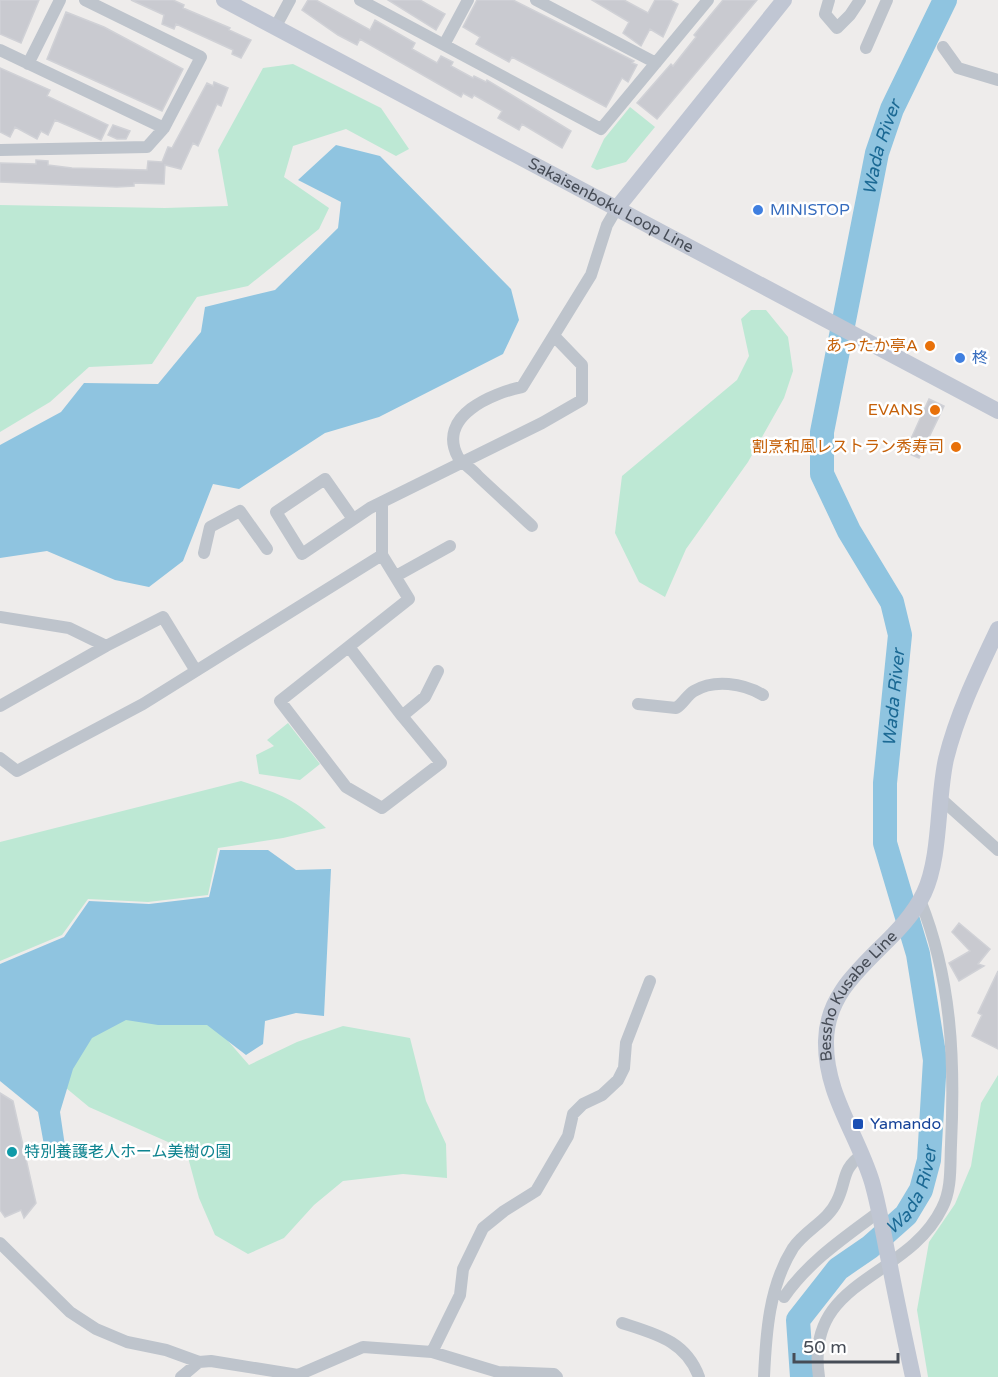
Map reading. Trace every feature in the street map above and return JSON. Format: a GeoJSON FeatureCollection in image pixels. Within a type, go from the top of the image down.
{"type":"FeatureCollection","features":[{"type":"Feature","properties":{"kind":"main road","name":"Sakaisenboku Loop Line"},"geometry":{"type":"LineString","coordinates":[[224,0],[998,411]]}},
{"type":"Feature","properties":{"kind":"main road"},"geometry":{"type":"LineString","coordinates":[[617,208],[784,0]]}},
{"type":"Feature","properties":{"kind":"main road","name":"Bessho Kusabe Line"},"geometry":{"type":"LineString","coordinates":[[913,1377],[880,1214],[862,1155],[839,1108],[829,1078],[826,1040],[829,1017],[838,993],[918,903],[930,879],[946,760],[957,722],[998,629]]}},
{"type":"Feature","properties":{"kind":"street"},"geometry":{"type":"LineString","coordinates":[[28,64],[60,0]]}},
{"type":"Feature","properties":{"kind":"street"},"geometry":{"type":"LineString","coordinates":[[0,150],[147,147],[165,128],[201,57],[85,0]]}},
{"type":"Feature","properties":{"kind":"street"},"geometry":{"type":"LineString","coordinates":[[276,26],[290,0]]}},
{"type":"Feature","properties":{"kind":"street"},"geometry":{"type":"LineString","coordinates":[[360,0],[376,4],[602,129],[708,0]]}},
{"type":"Feature","properties":{"kind":"street"},"geometry":{"type":"LineString","coordinates":[[445,43],[468,0]]}},
{"type":"Feature","properties":{"kind":"street"},"geometry":{"type":"LineString","coordinates":[[536,0],[656,63]]}},
{"type":"Feature","properties":{"kind":"street"},"geometry":{"type":"LineString","coordinates":[[829,0],[825,14],[837,28],[860,0]]}},
{"type":"Feature","properties":{"kind":"street"},"geometry":{"type":"LineString","coordinates":[[866,48],[887,0]]}},
{"type":"Feature","properties":{"kind":"street"},"geometry":{"type":"LineString","coordinates":[[943,47],[958,68],[998,80]]}},
{"type":"Feature","properties":{"kind":"street"},"geometry":{"type":"LineString","coordinates":[[0,50],[165,128]]}},
{"type":"Feature","properties":{"kind":"street"},"geometry":{"type":"LineString","coordinates":[[532,526],[459,457],[454,437],[459,421],[470,409],[499,392],[522,387],[555,338],[591,275],[600,241],[617,208]]}},
{"type":"Feature","properties":{"kind":"street"},"geometry":{"type":"LineString","coordinates":[[354,519],[326,479],[276,512],[302,554],[382,502],[582,400],[582,365],[555,338]]}},
{"type":"Feature","properties":{"kind":"street"},"geometry":{"type":"LineString","coordinates":[[349,647],[441,764],[382,808],[346,787],[280,701],[409,599],[382,555],[382,502]]}},
{"type":"Feature","properties":{"kind":"street"},"geometry":{"type":"LineString","coordinates":[[204,552],[210,527],[240,511],[267,549]]}},
{"type":"Feature","properties":{"kind":"street"},"geometry":{"type":"LineString","coordinates":[[396,576],[450,546]]}},
{"type":"Feature","properties":{"kind":"street"},"geometry":{"type":"LineString","coordinates":[[0,758],[17,771],[144,704],[382,555]]}},
{"type":"Feature","properties":{"kind":"street"},"geometry":{"type":"LineString","coordinates":[[0,706],[106,646],[163,617],[196,671]]}},
{"type":"Feature","properties":{"kind":"street"},"geometry":{"type":"LineString","coordinates":[[0,618],[69,628],[106,646]]}},
{"type":"Feature","properties":{"kind":"street"},"geometry":{"type":"LineString","coordinates":[[402,716],[425,697],[438,671]]}},
{"type":"Feature","properties":{"kind":"street"},"geometry":{"type":"LineString","coordinates":[[638,704],[676,708],[693,692],[714,682],[746,687],[763,695]]}},
{"type":"Feature","properties":{"kind":"street"},"geometry":{"type":"LineString","coordinates":[[940,798],[998,850]]}},
{"type":"Feature","properties":{"kind":"street"},"geometry":{"type":"LineString","coordinates":[[819,1377],[817,1361],[824,1323],[832,1308],[844,1294],[916,1245],[943,1207],[949,1188],[954,1095],[949,1004],[939,951],[918,903]]}},
{"type":"Feature","properties":{"kind":"street"},"geometry":{"type":"LineString","coordinates":[[432,1352],[460,1295],[464,1269],[483,1228],[504,1211],[536,1191],[568,1136],[573,1114],[583,1104],[602,1095],[618,1080],[624,1068],[626,1043],[650,981]]}},
{"type":"Feature","properties":{"kind":"street"},"geometry":{"type":"LineString","coordinates":[[764,1377],[766,1334],[774,1290],[793,1249],[804,1234],[827,1215],[837,1202],[848,1164],[862,1155]]}},
{"type":"Feature","properties":{"kind":"street"},"geometry":{"type":"LineString","coordinates":[[784,1298],[798,1277],[817,1258],[880,1214]]}},
{"type":"Feature","properties":{"kind":"street"},"geometry":{"type":"LineString","coordinates":[[0,1243],[70,1312],[96,1329],[127,1342],[166,1350],[199,1362],[210,1361],[298,1375],[363,1347],[432,1352],[498,1372],[554,1374],[557,1377]]}},
{"type":"Feature","properties":{"kind":"street"},"geometry":{"type":"LineString","coordinates":[[622,1323],[662,1336],[680,1347],[693,1361],[699,1377]]}},
{"type":"Feature","properties":{"kind":"street"},"geometry":{"type":"LineString","coordinates":[[181,1377],[199,1362]]}},
{"type":"Feature","properties":{"kind":"green space"},"geometry":{"type":"Polygon","coordinates":[[[293,64],[381,108],[409,149],[396,156],[346,129],[293,146],[284,177],[329,208],[319,229],[248,286],[197,297],[152,364],[89,367],[50,402],[0,432],[0,205],[165,208],[228,206],[218,150],[263,68],[293,64]]]}},
{"type":"Feature","properties":{"kind":"green space"},"geometry":{"type":"Polygon","coordinates":[[[630,107],[655,127],[626,162],[597,170],[591,167],[604,139],[630,107]]]}},
{"type":"Feature","properties":{"kind":"green space"},"geometry":{"type":"Polygon","coordinates":[[[751,310],[766,310],[788,337],[793,371],[784,398],[748,462],[686,549],[665,597],[639,582],[615,533],[622,476],[737,380],[749,356],[741,319],[751,310]]]}},
{"type":"Feature","properties":{"kind":"green space"},"geometry":{"type":"Polygon","coordinates":[[[288,723],[320,764],[300,780],[259,774],[256,755],[274,746],[267,740],[288,723]]]}},
{"type":"Feature","properties":{"kind":"green space"},"geometry":{"type":"Polygon","coordinates":[[[241,781],[286,798],[326,828],[283,838],[218,848],[208,895],[148,902],[88,899],[62,935],[0,961],[0,842],[241,781]]]}},
{"type":"Feature","properties":{"kind":"green space"},"geometry":{"type":"Polygon","coordinates":[[[134,1010],[208,1018],[249,1065],[297,1042],[343,1026],[410,1038],[426,1101],[446,1144],[447,1178],[403,1174],[343,1181],[314,1205],[284,1238],[248,1254],[215,1235],[199,1198],[186,1150],[89,1107],[60,1083],[90,1027],[134,1010]]]}},
{"type":"Feature","properties":{"kind":"green space"},"geometry":{"type":"Polygon","coordinates":[[[998,1075],[998,1377],[928,1377],[917,1310],[929,1242],[955,1204],[971,1166],[981,1103],[998,1075]]]}},
{"type":"Feature","properties":{"kind":"water"},"geometry":{"type":"Polygon","coordinates":[[[336,145],[380,156],[511,289],[519,320],[503,354],[379,417],[325,433],[239,489],[213,484],[183,561],[149,587],[115,580],[47,551],[0,558],[0,445],[61,412],[84,383],[158,384],[201,332],[205,307],[275,290],[338,228],[341,202],[298,180],[336,145]]]}},
{"type":"Feature","properties":{"kind":"water"},"geometry":{"type":"Polygon","coordinates":[[[220,850],[268,850],[296,870],[331,869],[324,1016],[296,1013],[265,1021],[263,1044],[246,1055],[207,1025],[158,1025],[126,1020],[92,1038],[73,1069],[60,1112],[65,1146],[44,1145],[38,1112],[0,1081],[0,964],[64,937],[89,901],[149,904],[209,897],[220,850]]]}},
{"type":"Feature","properties":{"kind":"building"},"geometry":{"type":"Polygon","coordinates":[[[0,0],[39,0],[21,43],[0,34],[0,0]]]}},
{"type":"Feature","properties":{"kind":"building"},"geometry":{"type":"Polygon","coordinates":[[[131,0],[173,0],[184,5],[183,8],[230,28],[229,30],[251,40],[241,58],[232,54],[233,50],[176,24],[174,29],[162,24],[164,15],[131,0]]]}},
{"type":"Feature","properties":{"kind":"building"},"geometry":{"type":"Polygon","coordinates":[[[308,0],[316,0],[370,30],[375,20],[415,43],[412,49],[437,63],[441,56],[453,62],[451,66],[473,78],[474,76],[486,82],[487,80],[571,131],[562,148],[522,124],[519,130],[498,118],[502,111],[474,95],[472,98],[463,93],[461,97],[360,39],[357,45],[338,35],[302,10],[308,0]]]}},
{"type":"Feature","properties":{"kind":"building"},"geometry":{"type":"Polygon","coordinates":[[[388,0],[420,0],[445,14],[436,30],[388,0]]]}},
{"type":"Feature","properties":{"kind":"building"},"geometry":{"type":"Polygon","coordinates":[[[477,0],[513,0],[634,61],[632,63],[637,65],[628,82],[622,78],[606,107],[512,57],[509,62],[476,44],[480,37],[463,27],[477,0]]]}},
{"type":"Feature","properties":{"kind":"building"},"geometry":{"type":"Polygon","coordinates":[[[592,0],[624,0],[648,13],[655,0],[670,0],[678,4],[663,37],[650,29],[641,46],[623,33],[629,22],[592,0]]]}},
{"type":"Feature","properties":{"kind":"building"},"geometry":{"type":"Polygon","coordinates":[[[723,0],[757,0],[657,119],[637,103],[671,64],[673,66],[696,37],[694,35],[723,0]]]}},
{"type":"Feature","properties":{"kind":"building"},"geometry":{"type":"Polygon","coordinates":[[[66,12],[104,27],[183,69],[162,111],[47,59],[66,12]]]}},
{"type":"Feature","properties":{"kind":"building"},"geometry":{"type":"Polygon","coordinates":[[[0,68],[50,90],[47,96],[108,125],[101,140],[55,120],[48,135],[41,131],[37,139],[15,127],[10,137],[0,132],[0,68]]]}},
{"type":"Feature","properties":{"kind":"building"},"geometry":{"type":"Polygon","coordinates":[[[214,82],[228,88],[221,106],[217,104],[198,146],[193,143],[181,169],[165,165],[164,184],[134,183],[134,186],[117,187],[0,182],[0,163],[36,164],[36,160],[48,161],[48,165],[72,168],[147,170],[148,161],[162,162],[168,147],[172,148],[207,83],[213,86],[214,82]]]}},
{"type":"Feature","properties":{"kind":"building"},"geometry":{"type":"Polygon","coordinates":[[[113,125],[130,131],[126,139],[117,139],[108,135],[113,125]]]}},
{"type":"Feature","properties":{"kind":"building"},"geometry":{"type":"Polygon","coordinates":[[[929,399],[944,406],[919,458],[905,452],[929,399]]]}},
{"type":"Feature","properties":{"kind":"building"},"geometry":{"type":"Polygon","coordinates":[[[959,923],[990,949],[978,964],[984,966],[959,981],[949,963],[970,951],[952,932],[959,923]]]}},
{"type":"Feature","properties":{"kind":"building"},"geometry":{"type":"Polygon","coordinates":[[[998,971],[998,1049],[972,1036],[982,1015],[978,1013],[998,971]]]}},
{"type":"Feature","properties":{"kind":"building","name":"特別養護老人ホーム美樹の園"},"geometry":{"type":"Polygon","coordinates":[[[0,1093],[13,1101],[36,1203],[24,1218],[21,1210],[5,1217],[0,1210],[0,1093]]]}},
{"type":"Feature","properties":{"kind":"waterway","name":"Wada River"},"geometry":{"type":"LineString","coordinates":[[802,1377],[798,1320],[838,1269],[870,1247],[906,1215],[921,1190],[929,1160],[935,1060],[918,954],[885,843],[885,783],[900,635],[892,602],[849,531],[822,474],[822,432],[877,153],[892,109],[945,0]]}},
{"type":"Feature","properties":{"kind":"place","name":"MINISTOP"},"geometry":{"type":"Point","coordinates":[758,210]}},
{"type":"Feature","properties":{"kind":"place","name":"あったか亭A"},"geometry":{"type":"Point","coordinates":[930,346]}},
{"type":"Feature","properties":{"kind":"place","name":"柊"},"geometry":{"type":"Point","coordinates":[960,358]}},
{"type":"Feature","properties":{"kind":"place","name":"EVANS"},"geometry":{"type":"Point","coordinates":[935,410]}},
{"type":"Feature","properties":{"kind":"place","name":"割烹和風レストラン秀寿司"},"geometry":{"type":"Point","coordinates":[956,447]}},
{"type":"Feature","properties":{"kind":"place","name":"Yamando"},"geometry":{"type":"Point","coordinates":[858,1124]}},
{"type":"Feature","properties":{"kind":"place","name":"特別養護老人ホーム美樹の園"},"geometry":{"type":"Point","coordinates":[12,1152]}}]}
